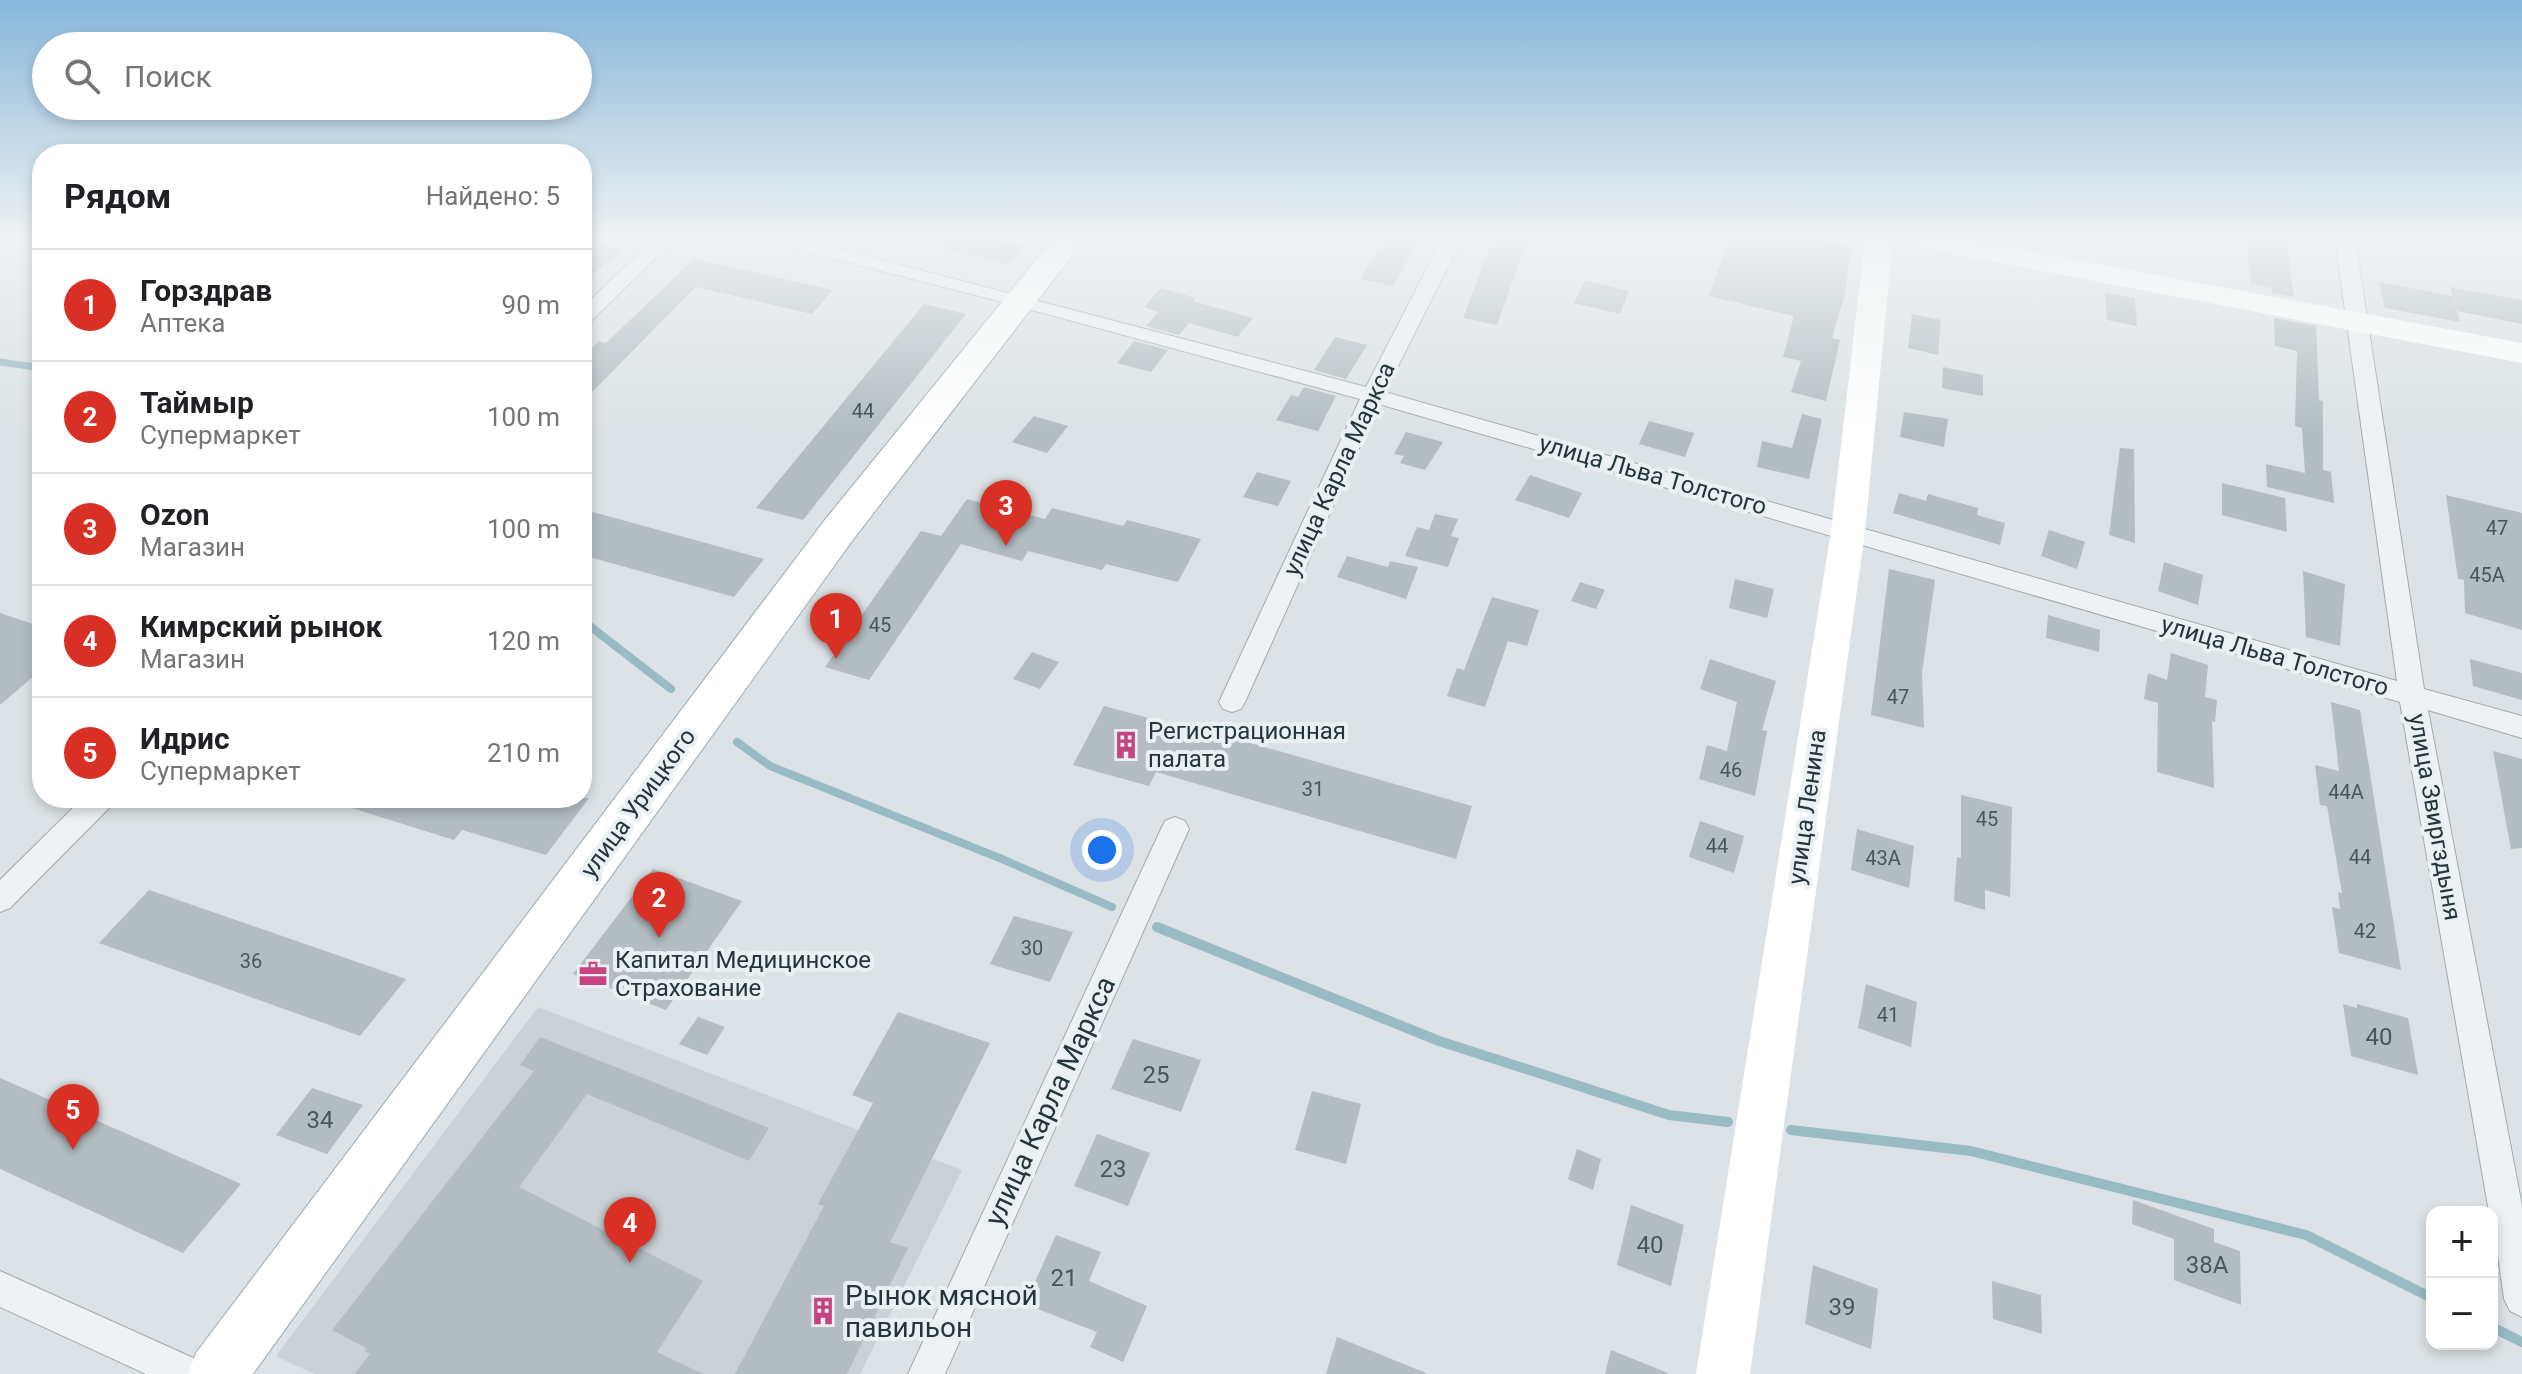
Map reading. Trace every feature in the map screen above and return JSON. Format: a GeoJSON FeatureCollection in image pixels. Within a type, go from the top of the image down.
{"type":"FeatureCollection","features":[{"type":"Feature","properties":{"kind":"main road","name":"улица Урицкого"},"geometry":{"type":"LineString","coordinates":[[217,1374],[833,537],[1018,303]]}},
{"type":"Feature","properties":{"kind":"main road","name":"улица Ленина"},"geometry":{"type":"LineString","coordinates":[[1723,1374],[1848,531],[1872,303]]}},
{"type":"Feature","properties":{"kind":"main road"},"geometry":{"type":"LineString","coordinates":[[2263,303],[2522,353]]}},
{"type":"Feature","properties":{"kind":"street","name":"улица Льва Толстого"},"geometry":{"type":"LineString","coordinates":[[1040,303],[1848,531],[2522,727]]}},
{"type":"Feature","properties":{"kind":"street","name":"улица Карла Маркса"},"geometry":{"type":"LineString","coordinates":[[1232,702],[1372,396],[1419,303]]}},
{"type":"Feature","properties":{"kind":"street","name":"улица Звиргздыня"},"geometry":{"type":"LineString","coordinates":[[2356,303],[2412,696],[2522,1299]]}},
{"type":"Feature","properties":{"kind":"street"},"geometry":{"type":"LineString","coordinates":[[0,899],[91,808]]}},
{"type":"Feature","properties":{"kind":"street","name":"улица Карла Маркса"},"geometry":{"type":"LineString","coordinates":[[926,1374],[1175,829]]}},
{"type":"Feature","properties":{"kind":"street"},"geometry":{"type":"LineString","coordinates":[[0,1289],[187,1374]]}},
{"type":"Feature","properties":{"kind":"shaded area"},"geometry":{"type":"Polygon","coordinates":[[[538,1007],[962,1170],[860,1374],[314,1374],[276,1356],[538,1007]]]}},
{"type":"Feature","properties":{"kind":"building"},"geometry":{"type":"Polygon","coordinates":[[[648,303],[680,303],[592,392],[592,348],[599,341],[606,343],[648,303]]]}},
{"type":"Feature","properties":{"kind":"building"},"geometry":{"type":"Polygon","coordinates":[[[765,303],[822,303],[812,314],[765,303]]]}},
{"type":"Feature","properties":{"kind":"building"},"geometry":{"type":"Polygon","coordinates":[[[1147,303],[1200,303],[1253,318],[1238,337],[1189,323],[1179,335],[1146,326],[1158,312],[1144,307],[1147,303]]]}},
{"type":"Feature","properties":{"kind":"building"},"geometry":{"type":"Polygon","coordinates":[[[1469,303],[1505,303],[1497,325],[1463,318],[1469,303]]]}},
{"type":"Feature","properties":{"kind":"building"},"geometry":{"type":"Polygon","coordinates":[[[1575,303],[1624,303],[1620,314],[1575,303]]]}},
{"type":"Feature","properties":{"kind":"building"},"geometry":{"type":"Polygon","coordinates":[[[1739,303],[1842,303],[1832,338],[1840,340],[1826,401],[1791,392],[1801,361],[1783,357],[1794,316],[1739,303]]]}},
{"type":"Feature","properties":{"kind":"building"},"geometry":{"type":"Polygon","coordinates":[[[2106,303],[2135,303],[2137,326],[2107,320],[2106,303]]]}},
{"type":"Feature","properties":{"kind":"building"},"geometry":{"type":"Polygon","coordinates":[[[2384,303],[2454,303],[2460,322],[2385,308],[2384,303]]]}},
{"type":"Feature","properties":{"kind":"building"},"geometry":{"type":"Polygon","coordinates":[[[2455,303],[2522,303],[2522,324],[2457,311],[2455,303]]]}},
{"type":"Feature","properties":{"kind":"building"},"geometry":{"type":"Polygon","coordinates":[[[924,304],[966,314],[803,520],[756,508],[924,304]]]}},
{"type":"Feature","properties":{"kind":"building"},"geometry":{"type":"Polygon","coordinates":[[[1912,314],[1941,320],[1938,355],[1908,348],[1912,314]]]}},
{"type":"Feature","properties":{"kind":"building"},"geometry":{"type":"Polygon","coordinates":[[[2274,318],[2316,326],[2319,400],[2323,401],[2323,470],[2331,472],[2334,503],[2267,487],[2266,464],[2305,473],[2302,428],[2295,426],[2297,351],[2275,346],[2274,318]]]}},
{"type":"Feature","properties":{"kind":"building"},"geometry":{"type":"Polygon","coordinates":[[[1335,337],[1367,345],[1346,379],[1314,370],[1335,337]]]}},
{"type":"Feature","properties":{"kind":"building"},"geometry":{"type":"Polygon","coordinates":[[[1134,341],[1168,350],[1151,372],[1117,363],[1134,341]]]}},
{"type":"Feature","properties":{"kind":"building"},"geometry":{"type":"Polygon","coordinates":[[[1943,367],[1983,375],[1983,396],[1942,388],[1943,367]]]}},
{"type":"Feature","properties":{"kind":"building"},"geometry":{"type":"Polygon","coordinates":[[[1304,387],[1336,396],[1318,431],[1276,420],[1291,395],[1298,397],[1304,387]]]}},
{"type":"Feature","properties":{"kind":"building"},"geometry":{"type":"Polygon","coordinates":[[[1904,412],[1948,419],[1944,447],[1900,437],[1904,412]]]}},
{"type":"Feature","properties":{"kind":"building"},"geometry":{"type":"Polygon","coordinates":[[[1802,414],[1822,419],[1809,479],[1757,467],[1762,441],[1792,448],[1802,414]]]}},
{"type":"Feature","properties":{"kind":"building"},"geometry":{"type":"Polygon","coordinates":[[[1034,416],[1068,426],[1047,453],[1012,442],[1034,416]]]}},
{"type":"Feature","properties":{"kind":"building"},"geometry":{"type":"Polygon","coordinates":[[[1649,421],[1694,433],[1685,457],[1639,444],[1649,421]]]}},
{"type":"Feature","properties":{"kind":"building"},"geometry":{"type":"Polygon","coordinates":[[[1406,432],[1443,442],[1425,470],[1400,463],[1404,456],[1394,454],[1406,432]]]}},
{"type":"Feature","properties":{"kind":"building"},"geometry":{"type":"Polygon","coordinates":[[[2120,448],[2134,449],[2135,543],[2109,535],[2120,448]]]}},
{"type":"Feature","properties":{"kind":"building"},"geometry":{"type":"Polygon","coordinates":[[[1257,472],[1291,481],[1278,506],[1243,497],[1257,472]]]}},
{"type":"Feature","properties":{"kind":"building"},"geometry":{"type":"Polygon","coordinates":[[[1530,475],[1582,493],[1569,518],[1515,500],[1530,475]]]}},
{"type":"Feature","properties":{"kind":"building"},"geometry":{"type":"Polygon","coordinates":[[[2222,483],[2285,498],[2287,532],[2222,515],[2222,483]]]}},
{"type":"Feature","properties":{"kind":"building"},"geometry":{"type":"Polygon","coordinates":[[[1899,493],[1926,501],[1928,494],[1978,508],[1977,515],[2005,523],[2000,545],[1893,513],[1899,493]]]}},
{"type":"Feature","properties":{"kind":"building"},"geometry":{"type":"Polygon","coordinates":[[[2446,495],[2522,513],[2522,630],[2465,613],[2464,580],[2458,579],[2446,495]]]}},
{"type":"Feature","properties":{"kind":"building"},"geometry":{"type":"Polygon","coordinates":[[[967,499],[1045,519],[1052,508],[1123,526],[1127,520],[1201,539],[1178,582],[1106,564],[1102,570],[1028,551],[1022,561],[961,544],[869,680],[825,667],[921,531],[941,536],[967,499]]]}},
{"type":"Feature","properties":{"kind":"building"},"geometry":{"type":"Polygon","coordinates":[[[592,512],[764,559],[734,597],[592,558],[592,512]]]}},
{"type":"Feature","properties":{"kind":"building"},"geometry":{"type":"Polygon","coordinates":[[[1435,514],[1458,519],[1451,536],[1459,538],[1448,567],[1405,556],[1417,527],[1429,530],[1435,514]]]}},
{"type":"Feature","properties":{"kind":"building"},"geometry":{"type":"Polygon","coordinates":[[[2049,530],[2085,542],[2077,569],[2041,556],[2049,530]]]}},
{"type":"Feature","properties":{"kind":"building"},"geometry":{"type":"Polygon","coordinates":[[[1347,556],[1388,567],[1390,561],[1418,567],[1406,599],[1337,577],[1347,556]]]}},
{"type":"Feature","properties":{"kind":"building"},"geometry":{"type":"Polygon","coordinates":[[[2164,562],[2203,575],[2198,605],[2158,591],[2164,562]]]}},
{"type":"Feature","properties":{"kind":"building"},"geometry":{"type":"Polygon","coordinates":[[[1889,569],[1935,580],[1922,672],[1924,728],[1871,715],[1889,569]]]}},
{"type":"Feature","properties":{"kind":"building"},"geometry":{"type":"Polygon","coordinates":[[[2303,571],[2345,584],[2340,646],[2306,637],[2303,571]]]}},
{"type":"Feature","properties":{"kind":"building"},"geometry":{"type":"Polygon","coordinates":[[[1735,579],[1774,589],[1767,618],[1729,608],[1735,579]]]}},
{"type":"Feature","properties":{"kind":"building"},"geometry":{"type":"Polygon","coordinates":[[[1580,582],[1605,590],[1596,609],[1571,601],[1580,582]]]}},
{"type":"Feature","properties":{"kind":"building"},"geometry":{"type":"Polygon","coordinates":[[[1492,597],[1539,610],[1527,646],[1508,641],[1485,707],[1447,696],[1457,668],[1464,670],[1492,597]]]}},
{"type":"Feature","properties":{"kind":"building"},"geometry":{"type":"Polygon","coordinates":[[[0,613],[32,624],[32,678],[0,705],[0,613]]]}},
{"type":"Feature","properties":{"kind":"building"},"geometry":{"type":"Polygon","coordinates":[[[2048,615],[2100,630],[2099,652],[2046,638],[2048,615]]]}},
{"type":"Feature","properties":{"kind":"building"},"geometry":{"type":"Polygon","coordinates":[[[1032,652],[1059,662],[1040,689],[1013,679],[1032,652]]]}},
{"type":"Feature","properties":{"kind":"building"},"geometry":{"type":"Polygon","coordinates":[[[2171,653],[2208,665],[2205,697],[2217,700],[2215,722],[2212,721],[2214,788],[2157,772],[2158,703],[2144,699],[2148,673],[2167,680],[2171,653]]]}},
{"type":"Feature","properties":{"kind":"building"},"geometry":{"type":"Polygon","coordinates":[[[1710,659],[1776,681],[1762,730],[1767,731],[1755,796],[1699,779],[1707,745],[1727,751],[1737,702],[1700,689],[1710,659]]]}},
{"type":"Feature","properties":{"kind":"building"},"geometry":{"type":"Polygon","coordinates":[[[2470,659],[2522,673],[2522,700],[2473,686],[2470,659]]]}},
{"type":"Feature","properties":{"kind":"building"},"geometry":{"type":"Polygon","coordinates":[[[2331,702],[2360,710],[2401,970],[2339,953],[2332,907],[2340,909],[2338,892],[2342,893],[2327,806],[2320,805],[2315,765],[2339,771],[2331,702]]]}},
{"type":"Feature","properties":{"kind":"building"},"geometry":{"type":"Polygon","coordinates":[[[1104,706],[1178,726],[1180,723],[1472,806],[1456,859],[1156,772],[1149,786],[1073,765],[1104,706]]]}},
{"type":"Feature","properties":{"kind":"building"},"geometry":{"type":"Polygon","coordinates":[[[2493,751],[2522,759],[2522,848],[2511,849],[2493,751]]]}},
{"type":"Feature","properties":{"kind":"building"},"geometry":{"type":"Polygon","coordinates":[[[1961,795],[2012,807],[2010,897],[1985,890],[1985,910],[1954,901],[1957,857],[1961,858],[1961,795]]]}},
{"type":"Feature","properties":{"kind":"building"},"geometry":{"type":"Polygon","coordinates":[[[352,808],[581,808],[546,855],[462,830],[454,840],[352,808]]]}},
{"type":"Feature","properties":{"kind":"building"},"geometry":{"type":"Polygon","coordinates":[[[1700,821],[1744,836],[1734,873],[1689,857],[1700,821]]]}},
{"type":"Feature","properties":{"kind":"building"},"geometry":{"type":"Polygon","coordinates":[[[1857,829],[1914,846],[1909,888],[1851,870],[1857,829]]]}},
{"type":"Feature","properties":{"kind":"building"},"geometry":{"type":"Polygon","coordinates":[[[653,869],[742,901],[666,1010],[573,974],[653,869]]]}},
{"type":"Feature","properties":{"kind":"building"},"geometry":{"type":"Polygon","coordinates":[[[149,890],[406,979],[360,1036],[99,943],[149,890]]]}},
{"type":"Feature","properties":{"kind":"building"},"geometry":{"type":"Polygon","coordinates":[[[1014,916],[1073,932],[1050,982],[990,964],[1014,916]]]}},
{"type":"Feature","properties":{"kind":"building"},"geometry":{"type":"Polygon","coordinates":[[[1866,984],[1917,1002],[1911,1047],[1858,1028],[1866,984]]]}},
{"type":"Feature","properties":{"kind":"building"},"geometry":{"type":"Polygon","coordinates":[[[2343,1004],[2357,1008],[2357,1004],[2408,1018],[2418,1075],[2351,1056],[2343,1004]]]}},
{"type":"Feature","properties":{"kind":"building"},"geometry":{"type":"Polygon","coordinates":[[[898,1012],[990,1043],[890,1242],[908,1248],[847,1374],[735,1374],[824,1206],[818,1204],[873,1103],[852,1095],[898,1012]]]}},
{"type":"Feature","properties":{"kind":"building"},"geometry":{"type":"Polygon","coordinates":[[[698,1017],[725,1027],[707,1055],[679,1044],[698,1017]]]}},
{"type":"Feature","properties":{"kind":"building"},"geometry":{"type":"Polygon","coordinates":[[[540,1037],[769,1128],[749,1161],[587,1094],[519,1187],[703,1281],[657,1352],[703,1374],[354,1374],[370,1354],[364,1351],[366,1348],[332,1330],[534,1071],[520,1065],[540,1037]]]}},
{"type":"Feature","properties":{"kind":"building"},"geometry":{"type":"Polygon","coordinates":[[[1133,1039],[1201,1060],[1181,1112],[1111,1089],[1133,1039]]]}},
{"type":"Feature","properties":{"kind":"building"},"geometry":{"type":"Polygon","coordinates":[[[0,1078],[241,1184],[183,1253],[0,1169],[0,1078]]]}},
{"type":"Feature","properties":{"kind":"building"},"geometry":{"type":"Polygon","coordinates":[[[312,1088],[363,1105],[327,1154],[276,1135],[312,1088]]]}},
{"type":"Feature","properties":{"kind":"building"},"geometry":{"type":"Polygon","coordinates":[[[1312,1091],[1361,1104],[1346,1164],[1295,1150],[1312,1091]]]}},
{"type":"Feature","properties":{"kind":"building"},"geometry":{"type":"Polygon","coordinates":[[[1097,1134],[1150,1153],[1128,1206],[1074,1186],[1097,1134]]]}},
{"type":"Feature","properties":{"kind":"building"},"geometry":{"type":"Polygon","coordinates":[[[1577,1149],[1601,1159],[1593,1190],[1568,1179],[1577,1149]]]}},
{"type":"Feature","properties":{"kind":"building"},"geometry":{"type":"Polygon","coordinates":[[[2133,1200],[2214,1229],[2214,1242],[2240,1251],[2241,1305],[2174,1280],[2174,1239],[2132,1224],[2133,1200]]]}},
{"type":"Feature","properties":{"kind":"building"},"geometry":{"type":"Polygon","coordinates":[[[1631,1205],[1684,1225],[1671,1286],[1617,1265],[1631,1205]]]}},
{"type":"Feature","properties":{"kind":"building"},"geometry":{"type":"Polygon","coordinates":[[[1056,1235],[1101,1252],[1089,1281],[1147,1306],[1123,1362],[1090,1347],[1097,1332],[1025,1304],[1056,1235]]]}},
{"type":"Feature","properties":{"kind":"building"},"geometry":{"type":"Polygon","coordinates":[[[1813,1265],[1878,1289],[1871,1349],[1805,1324],[1813,1265]]]}},
{"type":"Feature","properties":{"kind":"building"},"geometry":{"type":"Polygon","coordinates":[[[1992,1281],[2041,1295],[2042,1334],[1993,1319],[1992,1281]]]}},
{"type":"Feature","properties":{"kind":"building"},"geometry":{"type":"Polygon","coordinates":[[[1337,1337],[1426,1373],[1426,1374],[1326,1374],[1337,1337]]]}},
{"type":"Feature","properties":{"kind":"building"},"geometry":{"type":"Polygon","coordinates":[[[1611,1350],[1668,1373],[1668,1374],[1605,1374],[1611,1350]]]}},
{"type":"Feature","properties":{"kind":"waterway"},"geometry":{"type":"LineString","coordinates":[[0,362],[32,367]]}},
{"type":"Feature","properties":{"kind":"waterway"},"geometry":{"type":"LineString","coordinates":[[592,628],[671,689]]}},
{"type":"Feature","properties":{"kind":"waterway"},"geometry":{"type":"LineString","coordinates":[[737,742],[770,766],[1002,859],[1112,907]]}},
{"type":"Feature","properties":{"kind":"waterway"},"geometry":{"type":"LineString","coordinates":[[1157,927],[1439,1041],[1669,1115],[1728,1122]]}},
{"type":"Feature","properties":{"kind":"waterway"},"geometry":{"type":"LineString","coordinates":[[1791,1130],[1971,1151],[2306,1235],[2426,1295]]}},
{"type":"Feature","properties":{"kind":"waterway"},"geometry":{"type":"LineString","coordinates":[[2498,1330],[2522,1342]]}},
{"type":"Feature","properties":{"kind":"place","name":"Ozon"},"geometry":{"type":"Point","coordinates":[1006,546]}},
{"type":"Feature","properties":{"kind":"place","name":"Горздрав"},"geometry":{"type":"Point","coordinates":[836,659]}},
{"type":"Feature","properties":{"kind":"place","name":"Регистрационная палата"},"geometry":{"type":"Point","coordinates":[1126,745]}},
{"type":"Feature","properties":{"kind":"place","name":"Таймыр"},"geometry":{"type":"Point","coordinates":[659,938]}},
{"type":"Feature","properties":{"kind":"place","name":"Капитал Медицинское Страхование"},"geometry":{"type":"Point","coordinates":[593,974]}},
{"type":"Feature","properties":{"kind":"place","name":"Идрис"},"geometry":{"type":"Point","coordinates":[73,1150]}},
{"type":"Feature","properties":{"kind":"place","name":"Кимрский рынок"},"geometry":{"type":"Point","coordinates":[630,1263]}},
{"type":"Feature","properties":{"kind":"place","name":"Рынок мясной павильон"},"geometry":{"type":"Point","coordinates":[823,1311]}}]}
